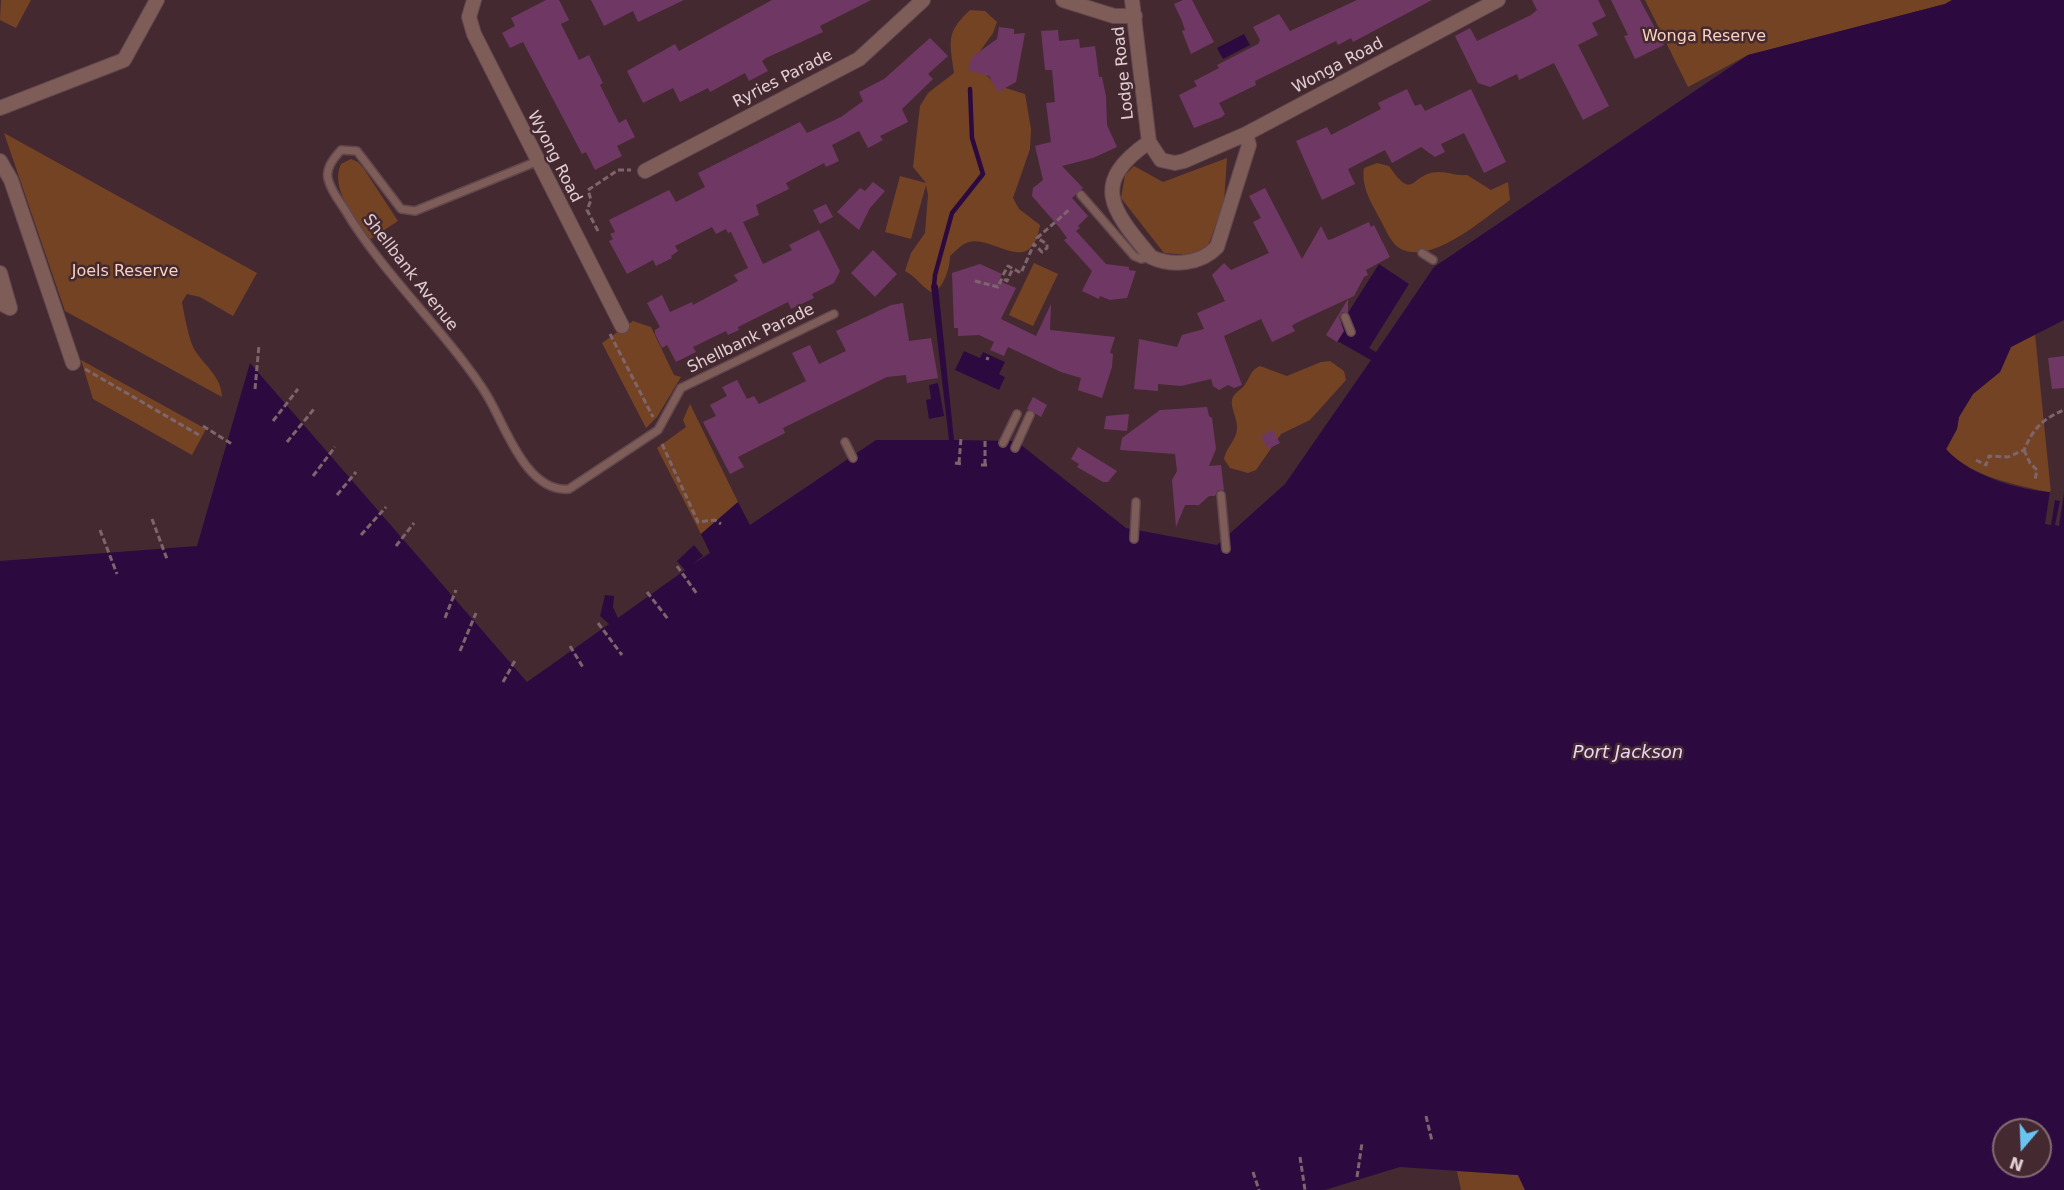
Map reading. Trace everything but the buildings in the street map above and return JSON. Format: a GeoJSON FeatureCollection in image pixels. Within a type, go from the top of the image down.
{"type":"FeatureCollection","features":[{"type":"Feature","properties":{"kind":"street"},"geometry":{"type":"LineString","coordinates":[[0,108],[124,60],[157,0]]}},
{"type":"Feature","properties":{"kind":"street","name":"Wyong Road"},"geometry":{"type":"LineString","coordinates":[[474,0],[469,17],[474,34],[622,326]]}},
{"type":"Feature","properties":{"kind":"street","name":"Ryries Parade"},"geometry":{"type":"LineString","coordinates":[[645,171],[859,59],[923,0]]}},
{"type":"Feature","properties":{"kind":"street"},"geometry":{"type":"LineString","coordinates":[[1063,0],[1114,16],[1135,16]]}},
{"type":"Feature","properties":{"kind":"street","name":"Lodge Road"},"geometry":{"type":"LineString","coordinates":[[1132,0],[1149,142]]}},
{"type":"Feature","properties":{"kind":"street","name":"Wonga Road"},"geometry":{"type":"LineString","coordinates":[[1149,142],[1161,160],[1175,163],[1192,158],[1246,134],[1498,0]]}},
{"type":"Feature","properties":{"kind":"street"},"geometry":{"type":"LineString","coordinates":[[1149,142],[1125,160],[1118,171],[1112,198],[1122,222],[1151,257],[1157,260],[1186,262],[1205,257],[1217,247],[1249,145],[1246,134]]}},
{"type":"Feature","properties":{"kind":"street"},"geometry":{"type":"LineString","coordinates":[[0,161],[11,180],[74,363]]}},
{"type":"Feature","properties":{"kind":"street"},"geometry":{"type":"LineString","coordinates":[[0,273],[10,308],[0,303]]}},
{"type":"Feature","properties":{"kind":"lane","name":"Shellbank Avenue"},"geometry":{"type":"LineString","coordinates":[[538,161],[415,211],[401,209],[357,151],[341,150],[332,159],[328,170],[328,182],[357,231],[463,361],[488,397],[519,456],[546,485],[569,489],[654,434],[665,422]]}},
{"type":"Feature","properties":{"kind":"lane"},"geometry":{"type":"LineString","coordinates":[[1081,195],[1134,256],[1141,259],[1151,257]]}},
{"type":"Feature","properties":{"kind":"lane"},"geometry":{"type":"LineString","coordinates":[[1422,253],[1433,260]]}},
{"type":"Feature","properties":{"kind":"lane","name":"Shellbank Parade"},"geometry":{"type":"LineString","coordinates":[[665,422],[681,388],[834,314]]}},
{"type":"Feature","properties":{"kind":"lane"},"geometry":{"type":"LineString","coordinates":[[1345,318],[1351,332]]}},
{"type":"Feature","properties":{"kind":"lane"},"geometry":{"type":"LineString","coordinates":[[1003,443],[1017,414]]}},
{"type":"Feature","properties":{"kind":"lane"},"geometry":{"type":"LineString","coordinates":[[1015,448],[1030,415]]}},
{"type":"Feature","properties":{"kind":"lane"},"geometry":{"type":"LineString","coordinates":[[845,442],[853,458]]}},
{"type":"Feature","properties":{"kind":"lane"},"geometry":{"type":"LineString","coordinates":[[1221,495],[1226,549]]}},
{"type":"Feature","properties":{"kind":"lane"},"geometry":{"type":"LineString","coordinates":[[1134,539],[1136,502]]}},
{"type":"Feature","properties":{"kind":"path"},"geometry":{"type":"LineString","coordinates":[[598,231],[586,210],[591,195],[588,190],[618,170],[645,171]]}},
{"type":"Feature","properties":{"kind":"path"},"geometry":{"type":"LineString","coordinates":[[1003,275],[1008,266],[1021,273],[1034,244],[1042,252],[1047,248],[1047,244],[1037,238],[1069,210]]}},
{"type":"Feature","properties":{"kind":"path"},"geometry":{"type":"LineString","coordinates":[[975,281],[998,286],[1002,278],[1007,281],[1013,268]]}},
{"type":"Feature","properties":{"kind":"path"},"geometry":{"type":"LineString","coordinates":[[610,338],[654,419]]}},
{"type":"Feature","properties":{"kind":"path"},"geometry":{"type":"LineString","coordinates":[[255,389],[259,345]]}},
{"type":"Feature","properties":{"kind":"path"},"geometry":{"type":"LineString","coordinates":[[74,363],[199,435]]}},
{"type":"Feature","properties":{"kind":"path"},"geometry":{"type":"LineString","coordinates":[[273,421],[298,388]]}},
{"type":"Feature","properties":{"kind":"path"},"geometry":{"type":"LineString","coordinates":[[287,442],[314,409]]}},
{"type":"Feature","properties":{"kind":"path"},"geometry":{"type":"LineString","coordinates":[[1976,460],[1986,465],[1989,456],[2008,457],[2024,450],[2033,429],[2049,416],[2064,410]]}},
{"type":"Feature","properties":{"kind":"path"},"geometry":{"type":"LineString","coordinates":[[203,426],[232,444]]}},
{"type":"Feature","properties":{"kind":"path"},"geometry":{"type":"LineString","coordinates":[[959,463],[961,438]]}},
{"type":"Feature","properties":{"kind":"path"},"geometry":{"type":"LineString","coordinates":[[985,439],[985,465]]}},
{"type":"Feature","properties":{"kind":"path"},"geometry":{"type":"LineString","coordinates":[[662,444],[684,489],[694,518],[699,522],[715,520],[721,524]]}},
{"type":"Feature","properties":{"kind":"path"},"geometry":{"type":"LineString","coordinates":[[313,476],[335,447]]}},
{"type":"Feature","properties":{"kind":"path"},"geometry":{"type":"LineString","coordinates":[[2024,450],[2030,463],[2037,470],[2035,480]]}},
{"type":"Feature","properties":{"kind":"path"},"geometry":{"type":"LineString","coordinates":[[337,495],[356,472]]}},
{"type":"Feature","properties":{"kind":"path"},"geometry":{"type":"LineString","coordinates":[[362,535],[386,507]]}},
{"type":"Feature","properties":{"kind":"path"},"geometry":{"type":"LineString","coordinates":[[152,519],[168,560]]}},
{"type":"Feature","properties":{"kind":"path"},"geometry":{"type":"LineString","coordinates":[[396,546],[414,523]]}},
{"type":"Feature","properties":{"kind":"path"},"geometry":{"type":"LineString","coordinates":[[100,530],[117,574]]}},
{"type":"Feature","properties":{"kind":"path"},"geometry":{"type":"LineString","coordinates":[[677,566],[697,594]]}},
{"type":"Feature","properties":{"kind":"path"},"geometry":{"type":"LineString","coordinates":[[445,618],[456,590]]}},
{"type":"Feature","properties":{"kind":"path"},"geometry":{"type":"LineString","coordinates":[[647,591],[668,619]]}},
{"type":"Feature","properties":{"kind":"path"},"geometry":{"type":"LineString","coordinates":[[460,651],[476,613]]}},
{"type":"Feature","properties":{"kind":"path"},"geometry":{"type":"LineString","coordinates":[[598,623],[622,655]]}},
{"type":"Feature","properties":{"kind":"path"},"geometry":{"type":"LineString","coordinates":[[570,646],[584,669]]}},
{"type":"Feature","properties":{"kind":"path"},"geometry":{"type":"LineString","coordinates":[[503,682],[516,659]]}},
{"type":"Feature","properties":{"kind":"path"},"geometry":{"type":"LineString","coordinates":[[1426,1116],[1432,1141]]}},
{"type":"Feature","properties":{"kind":"path"},"geometry":{"type":"LineString","coordinates":[[1357,1177],[1362,1143]]}},
{"type":"Feature","properties":{"kind":"path"},"geometry":{"type":"LineString","coordinates":[[1300,1157],[1305,1190]]}},
{"type":"Feature","properties":{"kind":"path"},"geometry":{"type":"LineString","coordinates":[[1253,1172],[1259,1190]]}},
{"type":"Feature","properties":{"kind":"green space"},"geometry":{"type":"Polygon","coordinates":[[[1,0],[31,0],[16,28],[0,20],[1,0]]]}},
{"type":"Feature","properties":{"kind":"green space","name":"Wonga Reserve"},"geometry":{"type":"Polygon","coordinates":[[[1645,0],[1952,0],[1945,4],[1748,55],[1688,87],[1645,0]]]}},
{"type":"Feature","properties":{"kind":"green space"},"geometry":{"type":"Polygon","coordinates":[[[970,10],[985,11],[997,22],[993,33],[973,61],[996,85],[1025,94],[1031,129],[1030,149],[1013,198],[1019,209],[1040,225],[1035,241],[1029,249],[1020,252],[979,241],[964,244],[950,256],[946,277],[933,293],[905,271],[911,253],[925,233],[928,195],[926,185],[911,239],[885,232],[900,176],[926,183],[913,167],[920,106],[928,93],[954,73],[951,38],[956,25],[970,10]]]}},
{"type":"Feature","properties":{"kind":"green space","name":"Joels Reserve"},"geometry":{"type":"Polygon","coordinates":[[[4,133],[257,273],[233,316],[200,297],[187,294],[182,302],[192,345],[219,383],[222,397],[65,311],[4,133]]]}},
{"type":"Feature","properties":{"kind":"green space"},"geometry":{"type":"Polygon","coordinates":[[[1227,158],[1224,203],[1208,246],[1188,255],[1164,253],[1121,198],[1125,175],[1134,166],[1163,182],[1227,158]]]}},
{"type":"Feature","properties":{"kind":"green space"},"geometry":{"type":"Polygon","coordinates":[[[351,159],[358,162],[364,169],[398,221],[369,240],[341,193],[338,174],[341,164],[351,159]]]}},
{"type":"Feature","properties":{"kind":"green space"},"geometry":{"type":"Polygon","coordinates":[[[1377,163],[1389,166],[1397,177],[1409,185],[1423,176],[1439,172],[1467,175],[1491,190],[1508,182],[1510,200],[1473,228],[1443,245],[1428,251],[1414,252],[1401,249],[1389,236],[1365,188],[1364,168],[1377,163]]]}},
{"type":"Feature","properties":{"kind":"green space"},"geometry":{"type":"Polygon","coordinates":[[[1034,263],[1058,274],[1033,326],[1009,315],[1034,263]]]}},
{"type":"Feature","properties":{"kind":"green space"},"geometry":{"type":"Polygon","coordinates":[[[633,321],[651,327],[674,375],[681,377],[657,417],[646,428],[602,343],[633,321]]]}},
{"type":"Feature","properties":{"kind":"green space"},"geometry":{"type":"Polygon","coordinates":[[[2035,334],[2051,493],[1982,474],[1957,460],[1946,450],[1957,429],[1959,417],[1973,394],[2000,372],[2011,347],[2035,334]]]}},
{"type":"Feature","properties":{"kind":"green space"},"geometry":{"type":"Polygon","coordinates":[[[81,360],[206,429],[192,455],[93,399],[81,360]]]}},
{"type":"Feature","properties":{"kind":"green space"},"geometry":{"type":"Polygon","coordinates":[[[1330,361],[1344,371],[1346,380],[1310,420],[1281,434],[1256,470],[1248,473],[1230,468],[1224,459],[1237,429],[1232,401],[1234,395],[1245,385],[1253,371],[1260,366],[1287,376],[1321,362],[1330,361]]]}},
{"type":"Feature","properties":{"kind":"green space"},"geometry":{"type":"Polygon","coordinates":[[[690,404],[738,502],[701,534],[657,448],[686,427],[683,420],[690,404]]]}},
{"type":"Feature","properties":{"kind":"green space"},"geometry":{"type":"Polygon","coordinates":[[[1457,1171],[1518,1175],[1525,1190],[1461,1190],[1457,1171]]]}},
{"type":"Feature","properties":{"kind":"water","name":"Port Jackson"},"geometry":{"type":"Polygon","coordinates":[[[1952,0],[2064,0],[2064,320],[2011,347],[2000,372],[1973,394],[1959,417],[1957,429],[1946,449],[1970,468],[2001,482],[2033,490],[2064,493],[2064,1190],[1525,1190],[1518,1175],[1400,1167],[1325,1190],[0,1190],[0,561],[197,546],[250,363],[527,682],[609,624],[600,616],[605,595],[614,596],[613,607],[618,618],[685,570],[677,561],[694,545],[703,556],[693,564],[710,553],[701,534],[738,502],[750,525],[876,440],[949,440],[931,286],[934,281],[938,286],[954,440],[1016,441],[1126,528],[1217,545],[1285,484],[1371,360],[1332,338],[1379,264],[1409,284],[1369,348],[1376,352],[1434,267],[1748,55],[1945,4],[1952,0]]]}},
{"type":"Feature","properties":{"kind":"water"},"geometry":{"type":"Polygon","coordinates":[[[1244,34],[1250,45],[1223,59],[1217,48],[1244,34]]]}},
{"type":"Feature","properties":{"kind":"water"},"geometry":{"type":"Polygon","coordinates":[[[964,351],[980,358],[983,352],[1005,362],[999,374],[1005,377],[999,390],[955,370],[964,351]]]}},
{"type":"Feature","properties":{"kind":"water"},"geometry":{"type":"Polygon","coordinates":[[[938,383],[944,416],[929,419],[926,400],[931,399],[929,385],[938,383]]]}},
{"type":"Feature","properties":{"kind":"pier"},"geometry":{"type":"Polygon","coordinates":[[[2050,491],[2064,493],[2059,526],[2055,525],[2060,501],[2055,500],[2051,525],[2045,524],[2050,491]]]}},
{"type":"Feature","properties":{"kind":"waterway"},"geometry":{"type":"LineString","coordinates":[[934,286],[952,213],[983,174],[972,138],[970,89]]}}]}
